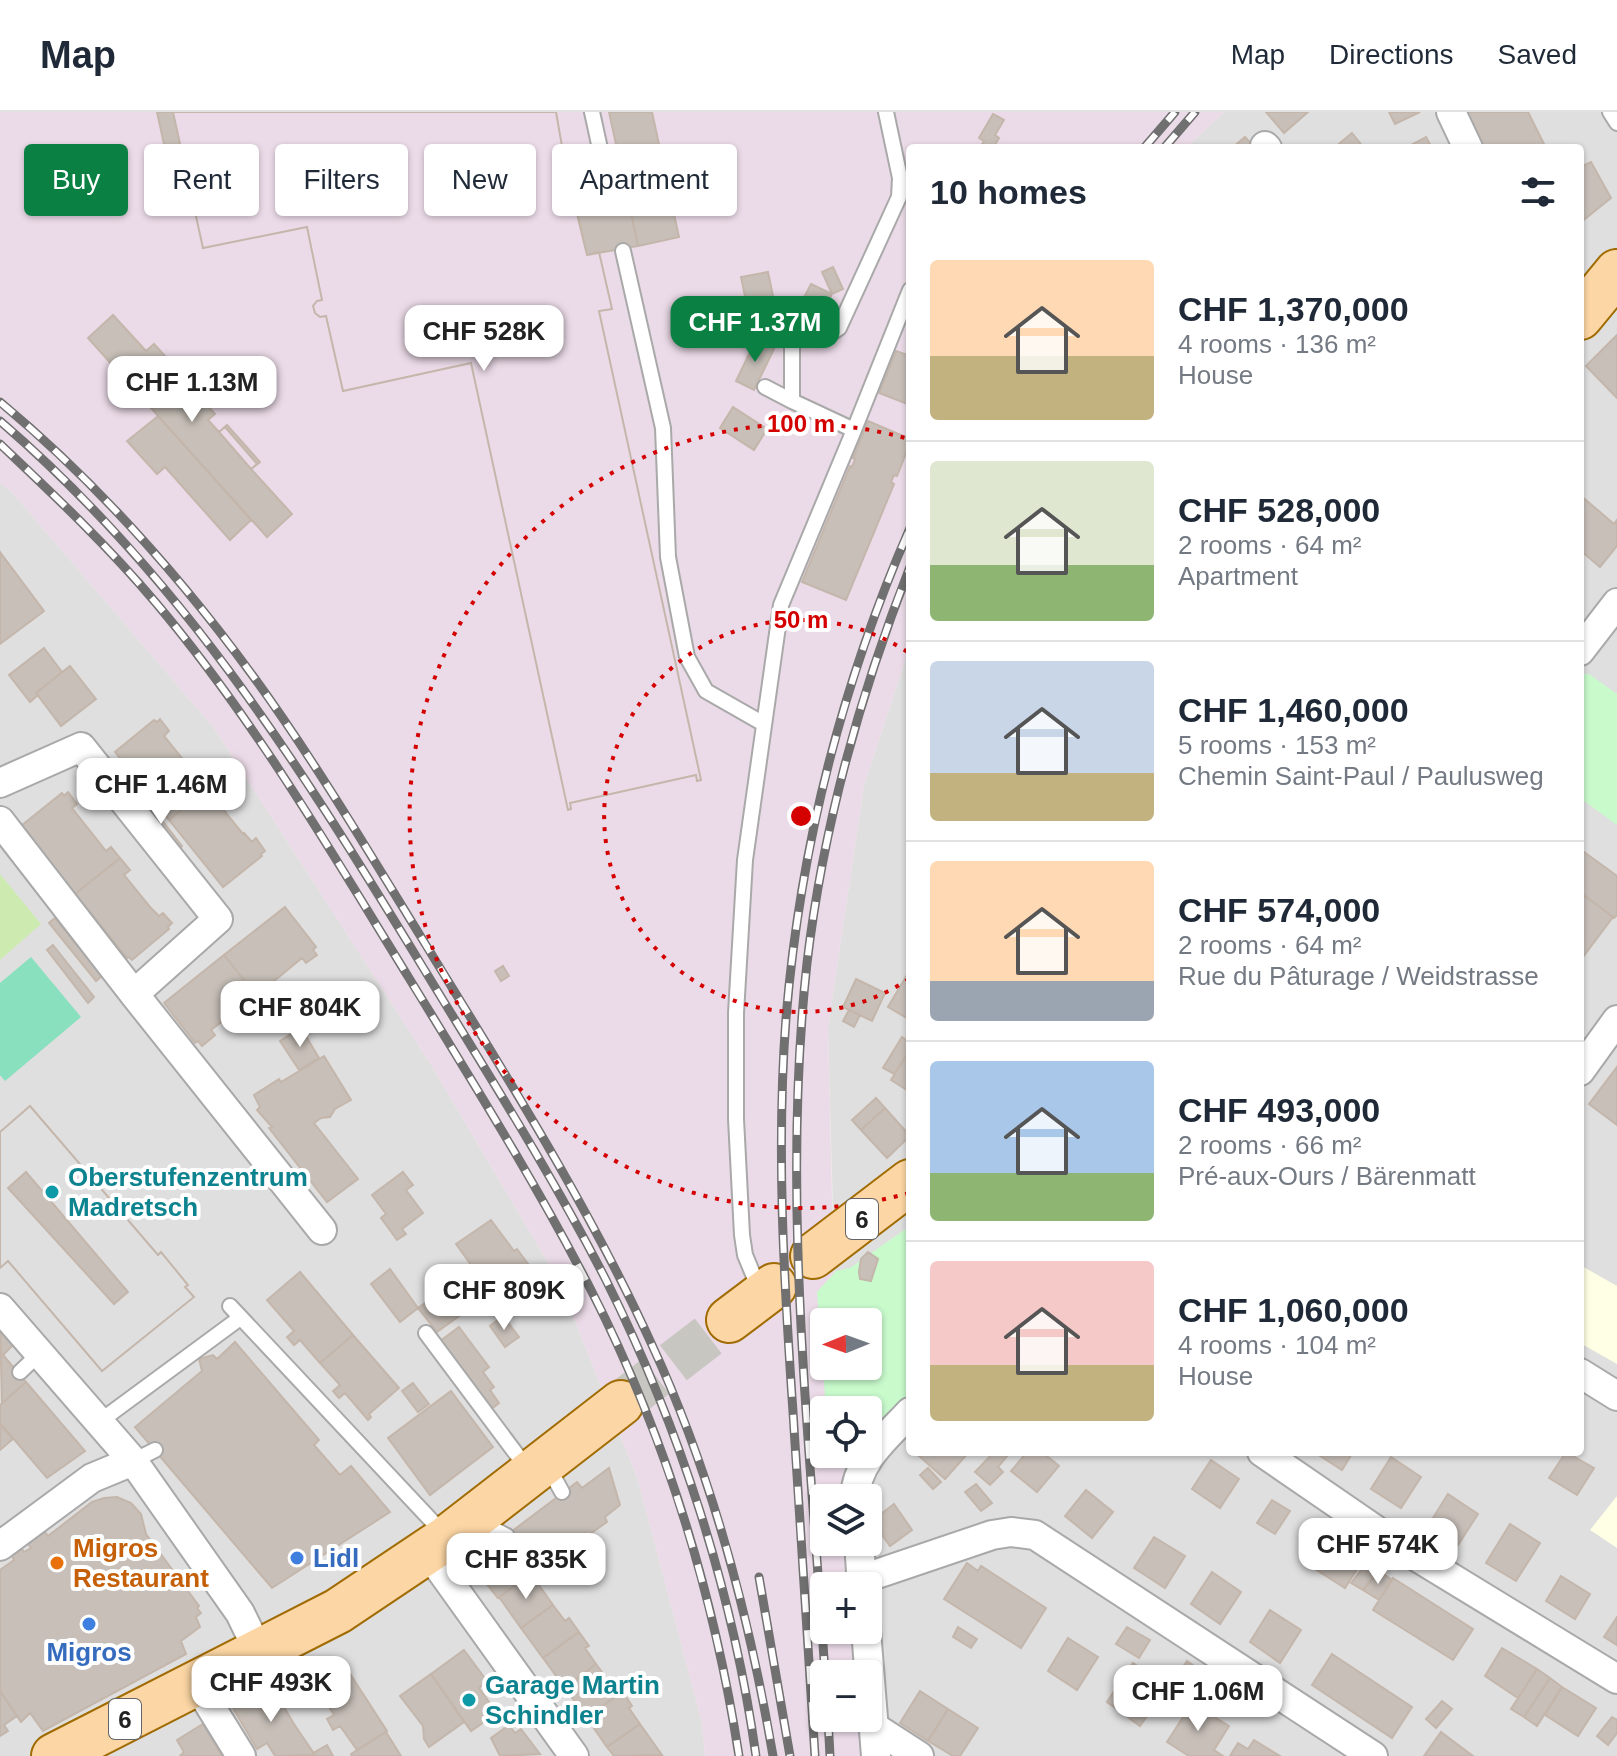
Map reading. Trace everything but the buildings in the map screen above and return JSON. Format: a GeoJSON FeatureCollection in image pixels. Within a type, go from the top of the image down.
{"type":"FeatureCollection","features":[{"type":"Feature","properties":{"kind":"main road"},"geometry":{"type":"LineString","coordinates":[[1584,312],[1617,272]]}},
{"type":"Feature","properties":{"kind":"main road","name":"6"},"geometry":{"type":"LineString","coordinates":[[813,1256],[906,1185]]}},
{"type":"Feature","properties":{"kind":"main road","name":"6"},"geometry":{"type":"LineString","coordinates":[[54,1756],[338,1611],[463,1536],[546,1475],[621,1403]]}},
{"type":"Feature","properties":{"kind":"street"},"geometry":{"type":"LineString","coordinates":[[1451,112],[1466,144]]}},
{"type":"Feature","properties":{"kind":"street"},"geometry":{"type":"LineString","coordinates":[[1584,646],[1617,603]]}},
{"type":"Feature","properties":{"kind":"street"},"geometry":{"type":"LineString","coordinates":[[0,783],[81,747],[218,919],[134,994]]}},
{"type":"Feature","properties":{"kind":"street"},"geometry":{"type":"LineString","coordinates":[[0,821],[322,1230]]}},
{"type":"Feature","properties":{"kind":"street"},"geometry":{"type":"LineString","coordinates":[[1584,1065],[1617,1020]]}},
{"type":"Feature","properties":{"kind":"street"},"geometry":{"type":"LineString","coordinates":[[0,1308],[99,1422],[144,1456],[240,1613],[258,1650]]}},
{"type":"Feature","properties":{"kind":"street"},"geometry":{"type":"LineString","coordinates":[[1584,1375],[1617,1396]]}},
{"type":"Feature","properties":{"kind":"street"},"geometry":{"type":"LineString","coordinates":[[857,1484],[869,1457],[906,1416]]}},
{"type":"Feature","properties":{"kind":"street"},"geometry":{"type":"LineString","coordinates":[[69,1471],[99,1460],[144,1456]]}},
{"type":"Feature","properties":{"kind":"street"},"geometry":{"type":"LineString","coordinates":[[0,1546],[92,1478],[144,1456]]}},
{"type":"Feature","properties":{"kind":"street"},"geometry":{"type":"LineString","coordinates":[[1268,1456],[1396,1544],[1617,1679]]}},
{"type":"Feature","properties":{"kind":"street"},"geometry":{"type":"LineString","coordinates":[[882,1575],[992,1535],[1011,1532],[1035,1535],[1373,1756]]}},
{"type":"Feature","properties":{"kind":"street"},"geometry":{"type":"LineString","coordinates":[[463,1536],[574,1756]]}},
{"type":"Feature","properties":{"kind":"street"},"geometry":{"type":"LineString","coordinates":[[196,1683],[241,1756]]}},
{"type":"Feature","properties":{"kind":"street"},"geometry":{"type":"LineString","coordinates":[[874,1732],[876,1756]]}},
{"type":"Feature","properties":{"kind":"street"},"geometry":{"type":"LineString","coordinates":[[882,1732],[919,1756]]}},
{"type":"Feature","properties":{"kind":"lane"},"geometry":{"type":"LineString","coordinates":[[592,112],[599,144]]}},
{"type":"Feature","properties":{"kind":"lane"},"geometry":{"type":"LineString","coordinates":[[792,401],[792,337],[830,334],[839,328],[897,205],[900,178],[886,112]]}},
{"type":"Feature","properties":{"kind":"lane"},"geometry":{"type":"LineString","coordinates":[[1610,112],[1617,123]]}},
{"type":"Feature","properties":{"kind":"lane"},"geometry":{"type":"LineString","coordinates":[[623,251],[663,428],[668,557],[687,657],[706,691],[762,723]]}},
{"type":"Feature","properties":{"kind":"lane"},"geometry":{"type":"LineString","coordinates":[[755,1300],[742,1235],[736,1119],[736,1013],[744,875],[762,723],[781,605],[906,300]]}},
{"type":"Feature","properties":{"kind":"lane"},"geometry":{"type":"LineString","coordinates":[[765,387],[854,430]]}},
{"type":"Feature","properties":{"kind":"lane"},"geometry":{"type":"LineString","coordinates":[[99,1422],[235,1312],[463,1536]]}},
{"type":"Feature","properties":{"kind":"lane"},"geometry":{"type":"LineString","coordinates":[[426,1333],[546,1475]]}},
{"type":"Feature","properties":{"kind":"lane"},"geometry":{"type":"LineString","coordinates":[[20,1372],[41,1352]]}},
{"type":"Feature","properties":{"kind":"shaded area"},"geometry":{"type":"Polygon","coordinates":[[[0,112],[1224,112],[1190,144],[906,144],[906,657],[864,785],[828,1028],[834,1281],[827,1308],[810,1308],[810,1380],[829,1380],[836,1396],[810,1396],[810,1468],[844,1468],[844,1484],[810,1484],[810,1556],[850,1556],[851,1572],[810,1572],[810,1644],[857,1644],[858,1660],[810,1660],[810,1732],[864,1732],[866,1756],[705,1756],[702,1723],[638,1480],[560,1283],[430,1063],[214,728],[10,490],[0,483],[0,112]]]}},
{"type":"Feature","properties":{"kind":"shaded area"},"geometry":{"type":"Polygon","coordinates":[[[1224,112],[1617,112],[1617,1756],[866,1756],[866,1732],[882,1732],[882,1660],[867,1660],[867,1644],[882,1644],[882,1572],[867,1572],[868,1556],[882,1556],[882,1484],[844,1484],[844,1468],[882,1468],[882,1396],[868,1396],[868,1380],[882,1380],[882,1308],[836,1308],[828,1028],[864,785],[906,657],[906,1456],[1584,1456],[1584,144],[1190,144],[1224,112]]]}},
{"type":"Feature","properties":{"kind":"shaded area"},"geometry":{"type":"Polygon","coordinates":[[[0,483],[10,490],[214,728],[430,1063],[560,1283],[638,1480],[702,1723],[705,1756],[0,1756],[0,483]]]}},
{"type":"Feature","properties":{"kind":"shaded area"},"geometry":{"type":"Polygon","coordinates":[[[1584,1267],[1617,1286],[1617,1364],[1584,1345],[1584,1267]]]}},
{"type":"Feature","properties":{"kind":"shaded area"},"geometry":{"type":"Polygon","coordinates":[[[1617,1496],[1617,1548],[1590,1530],[1617,1496]]]}},
{"type":"Feature","properties":{"kind":"green space"},"geometry":{"type":"Polygon","coordinates":[[[1584,674],[1589,674],[1617,694],[1617,825],[1584,801],[1584,674]]]}},
{"type":"Feature","properties":{"kind":"green space"},"geometry":{"type":"Polygon","coordinates":[[[0,874],[41,924],[0,960],[0,874]]]}},
{"type":"Feature","properties":{"kind":"green space"},"geometry":{"type":"Polygon","coordinates":[[[31,957],[81,1017],[5,1081],[0,1075],[0,983],[31,957]]]}},
{"type":"Feature","properties":{"kind":"green space"},"geometry":{"type":"Polygon","coordinates":[[[906,1229],[906,1404],[882,1429],[882,1396],[825,1396],[824,1380],[882,1380],[882,1308],[818,1308],[817,1292],[836,1271],[850,1268],[906,1229]]]}},
{"type":"Feature","properties":{"kind":"tunnel"},"geometry":{"type":"LineString","coordinates":[[621,1403],[729,1320]]}},
{"type":"Feature","properties":{"kind":"railway"},"geometry":{"type":"LineString","coordinates":[[1147,144],[1175,112]]}},
{"type":"Feature","properties":{"kind":"railway"},"geometry":{"type":"LineString","coordinates":[[1167,144],[1195,112]]}},
{"type":"Feature","properties":{"kind":"railway"},"geometry":{"type":"LineString","coordinates":[[0,402],[103,497],[166,566],[253,676],[360,838],[572,1188],[627,1292],[693,1444],[740,1598],[773,1756]]}},
{"type":"Feature","properties":{"kind":"railway"},"geometry":{"type":"LineString","coordinates":[[0,421],[64,480],[124,542],[230,672],[371,882],[561,1198],[633,1336],[680,1452],[718,1572],[746,1695],[756,1756]]}},
{"type":"Feature","properties":{"kind":"railway"},"geometry":{"type":"LineString","coordinates":[[0,444],[138,582],[226,693],[320,834],[548,1211],[618,1345],[664,1459],[701,1576],[739,1756]]}},
{"type":"Feature","properties":{"kind":"railway"},"geometry":{"type":"LineString","coordinates":[[815,1756],[784,1264],[781,1166],[786,1018],[802,892],[828,768],[864,646],[906,538]]}},
{"type":"Feature","properties":{"kind":"railway"},"geometry":{"type":"LineString","coordinates":[[824,1660],[797,1229],[800,1051],[814,912],[833,811],[875,663],[906,578]]}},
{"type":"Feature","properties":{"kind":"railway"},"geometry":{"type":"LineString","coordinates":[[759,1577],[790,1756]]}},
{"type":"Feature","properties":{"kind":"railway"},"geometry":{"type":"LineString","coordinates":[[829,1732],[830,1756]]}},
{"type":"Feature","properties":{"kind":"place","name":"Oberstufenzentrum Madretsch"},"geometry":{"type":"Point","coordinates":[52,1192]}},
{"type":"Feature","properties":{"kind":"place","name":"Lidl"},"geometry":{"type":"Point","coordinates":[297,1558]}},
{"type":"Feature","properties":{"kind":"place","name":"Migros Restaurant"},"geometry":{"type":"Point","coordinates":[57,1563]}},
{"type":"Feature","properties":{"kind":"place","name":"Migros"},"geometry":{"type":"Point","coordinates":[89,1624]}},
{"type":"Feature","properties":{"kind":"place","name":"Garage Martin Schindler"},"geometry":{"type":"Point","coordinates":[469,1700]}}]}
